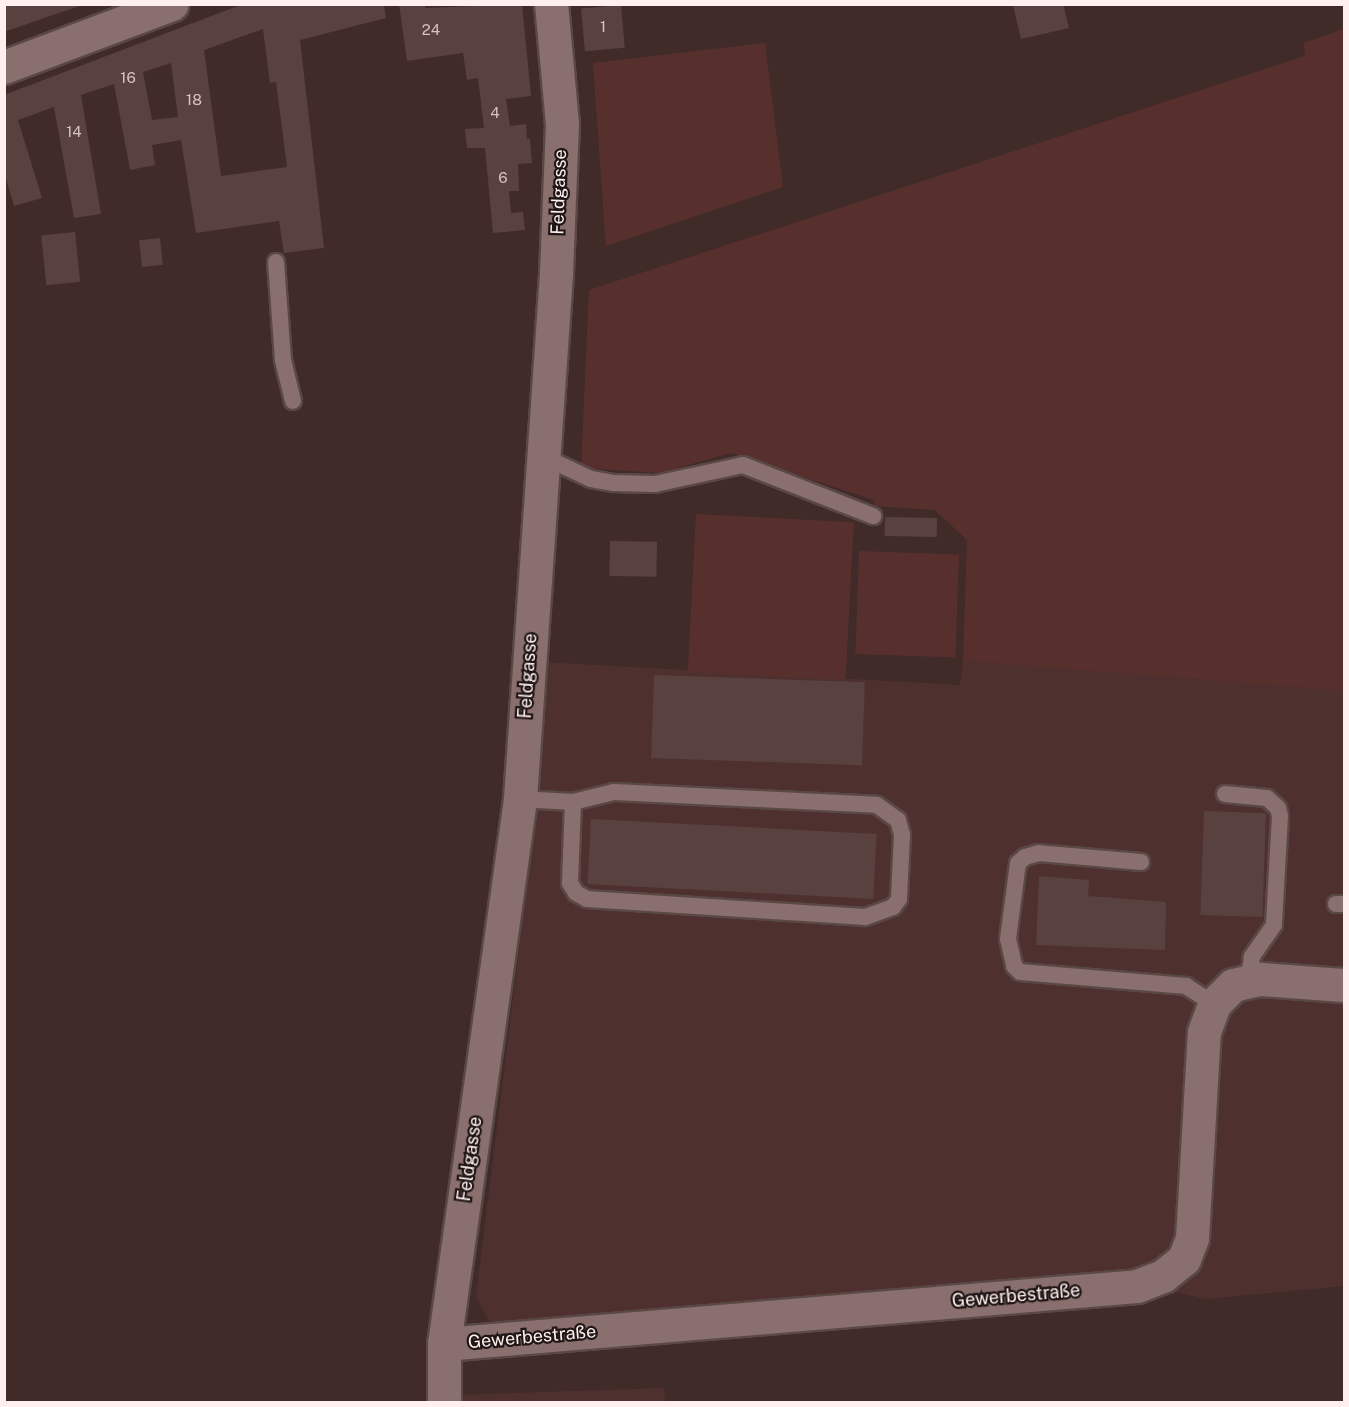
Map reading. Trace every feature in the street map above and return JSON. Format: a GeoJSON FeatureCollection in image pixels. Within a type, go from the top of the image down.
{"type":"FeatureCollection","features":[{"type":"Feature","properties":{"kind":"street"},"geometry":{"type":"LineString","coordinates":[[4,67],[172,4]]}},
{"type":"Feature","properties":{"kind":"street","name":"Feldgasse"},"geometry":{"type":"LineString","coordinates":[[447,1402],[444,1344],[520,800],[556,273],[562,124],[551,4]]}},
{"type":"Feature","properties":{"kind":"street"},"geometry":{"type":"LineString","coordinates":[[1214,1004],[1233,986],[1260,979],[1344,985]]}},
{"type":"Feature","properties":{"kind":"street","name":"Gewerbestraße"},"geometry":{"type":"LineString","coordinates":[[444,1344],[1137,1286],[1163,1276],[1184,1259],[1192,1238],[1204,1032],[1214,1004]]}},
{"type":"Feature","properties":{"kind":"lane"},"geometry":{"type":"LineString","coordinates":[[276,262],[283,360],[293,401]]}},
{"type":"Feature","properties":{"kind":"lane"},"geometry":{"type":"LineString","coordinates":[[542,456],[591,478],[633,484],[677,481],[743,465],[873,516]]}},
{"type":"Feature","properties":{"kind":"lane"},"geometry":{"type":"LineString","coordinates":[[520,800],[573,802],[614,792],[877,804],[898,820],[902,836],[899,899],[893,908],[864,916],[587,899],[576,893],[570,883],[573,802]]}},
{"type":"Feature","properties":{"kind":"lane"},"geometry":{"type":"LineString","coordinates":[[1225,794],[1267,798],[1278,808],[1280,816],[1274,925],[1252,957],[1248,982]]}},
{"type":"Feature","properties":{"kind":"lane"},"geometry":{"type":"LineString","coordinates":[[1141,862],[1039,853],[1025,857],[1018,863],[1008,939],[1014,966],[1020,972],[1186,986],[1214,1004]]}},
{"type":"Feature","properties":{"kind":"shaded area"},"geometry":{"type":"Polygon","coordinates":[[[1344,29],[1344,691],[963,661],[967,540],[935,510],[874,506],[874,500],[731,453],[660,473],[581,468],[589,290],[1305,56],[1304,43],[1344,29]]]}},
{"type":"Feature","properties":{"kind":"shaded area"},"geometry":{"type":"Polygon","coordinates":[[[765,43],[783,187],[606,246],[593,63],[765,43]]]}},
{"type":"Feature","properties":{"kind":"shaded area"},"geometry":{"type":"Polygon","coordinates":[[[696,514],[854,522],[846,680],[688,672],[696,514]]]}},
{"type":"Feature","properties":{"kind":"shaded area"},"geometry":{"type":"Polygon","coordinates":[[[859,551],[959,554],[955,657],[855,654],[859,551]]]}},
{"type":"Feature","properties":{"kind":"shaded area"},"geometry":{"type":"Polygon","coordinates":[[[963,661],[1344,691],[1344,1286],[1207,1299],[1092,1274],[492,1326],[476,1297],[526,893],[542,662],[960,685],[963,661]]]}},
{"type":"Feature","properties":{"kind":"shaded area"},"geometry":{"type":"Polygon","coordinates":[[[664,1388],[665,1402],[459,1402],[459,1395],[664,1388]]]}},
{"type":"Feature","properties":{"kind":"building"},"geometry":{"type":"Polygon","coordinates":[[[4,4],[82,4],[82,5],[4,32],[4,4]]]}},
{"type":"Feature","properties":{"kind":"building"},"geometry":{"type":"Polygon","coordinates":[[[243,4],[384,4],[386,18],[300,40],[324,248],[284,253],[279,221],[196,233],[181,140],[152,145],[155,165],[130,170],[114,84],[81,95],[101,214],[74,218],[54,107],[18,120],[42,198],[14,206],[4,172],[4,95],[243,4]],[[263,29],[204,50],[221,176],[287,167],[276,82],[270,83],[263,29]],[[171,63],[143,72],[152,120],[178,117],[171,63]]]}},
{"type":"Feature","properties":{"kind":"building"},"geometry":{"type":"Polygon","coordinates":[[[399,4],[425,4],[425,8],[522,4],[531,96],[506,99],[510,126],[526,124],[527,139],[530,139],[532,163],[518,164],[519,191],[509,191],[511,213],[523,212],[525,230],[493,233],[485,148],[467,148],[465,129],[484,128],[478,78],[467,80],[463,53],[407,61],[399,4]]]}},
{"type":"Feature","properties":{"kind":"building"},"geometry":{"type":"Polygon","coordinates":[[[1063,4],[1069,28],[1021,39],[1013,5],[1063,4]]]}},
{"type":"Feature","properties":{"kind":"building"},"geometry":{"type":"Polygon","coordinates":[[[621,5],[625,48],[585,51],[581,8],[621,5]]]}},
{"type":"Feature","properties":{"kind":"building"},"geometry":{"type":"Polygon","coordinates":[[[75,232],[80,282],[46,285],[41,236],[75,232]]]}},
{"type":"Feature","properties":{"kind":"building"},"geometry":{"type":"Polygon","coordinates":[[[160,238],[163,265],[142,267],[139,240],[160,238]]]}},
{"type":"Feature","properties":{"kind":"building"},"geometry":{"type":"Polygon","coordinates":[[[885,517],[937,518],[937,537],[885,536],[885,517]]]}},
{"type":"Feature","properties":{"kind":"building"},"geometry":{"type":"Polygon","coordinates":[[[610,541],[657,542],[656,577],[609,576],[610,541]]]}},
{"type":"Feature","properties":{"kind":"building"},"geometry":{"type":"Polygon","coordinates":[[[654,675],[865,682],[862,765],[651,758],[654,675]]]}},
{"type":"Feature","properties":{"kind":"building"},"geometry":{"type":"Polygon","coordinates":[[[1204,811],[1266,813],[1262,917],[1200,915],[1204,811]]]}},
{"type":"Feature","properties":{"kind":"building"},"geometry":{"type":"Polygon","coordinates":[[[591,819],[877,834],[873,899],[588,884],[591,819]]]}},
{"type":"Feature","properties":{"kind":"building"},"geometry":{"type":"Polygon","coordinates":[[[1039,876],[1089,880],[1088,896],[1166,902],[1165,950],[1036,945],[1039,876]]]}}]}
